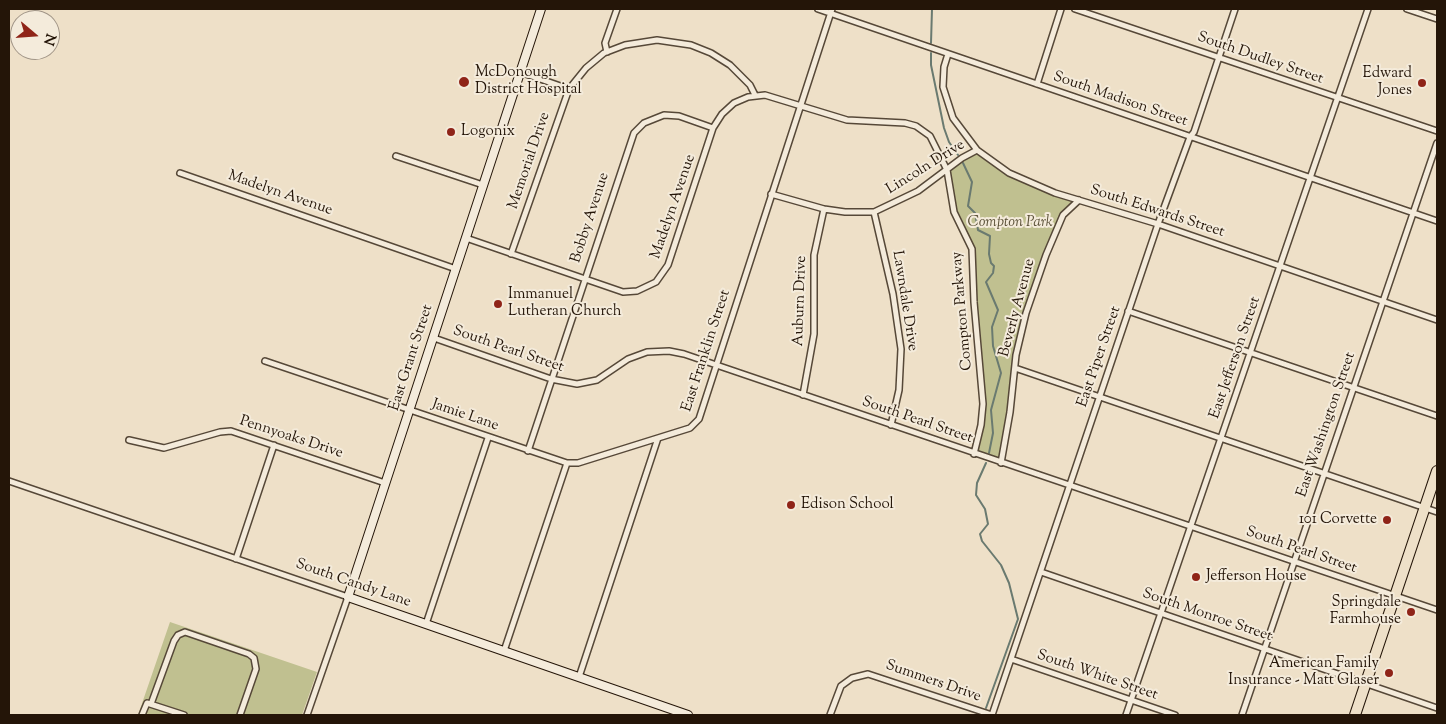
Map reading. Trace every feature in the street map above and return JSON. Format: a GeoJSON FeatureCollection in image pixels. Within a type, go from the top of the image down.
{"type":"FeatureCollection","features":[{"type":"Feature","properties":{"kind":"highway"},"geometry":{"type":"LineString","coordinates":[[1355,715],[1437,472]]}},
{"type":"Feature","properties":{"kind":"main road","name":"East Grant Street"},"geometry":{"type":"LineString","coordinates":[[348,597],[541,9]]}},
{"type":"Feature","properties":{"kind":"main road","name":"South Candy Lane"},"geometry":{"type":"LineString","coordinates":[[348,597],[688,715]]}},
{"type":"Feature","properties":{"kind":"street"},"geometry":{"type":"LineString","coordinates":[[607,52],[605,43],[617,9]]}},
{"type":"Feature","properties":{"kind":"street","name":"South Madison Street"},"geometry":{"type":"LineString","coordinates":[[818,9],[832,11],[948,54],[1437,221]]}},
{"type":"Feature","properties":{"kind":"street"},"geometry":{"type":"LineString","coordinates":[[1037,84],[1061,9]]}},
{"type":"Feature","properties":{"kind":"street","name":"South Dudley Street"},"geometry":{"type":"LineString","coordinates":[[1075,9],[1337,99],[1437,131]]}},
{"type":"Feature","properties":{"kind":"street","name":"East Piper Street"},"geometry":{"type":"LineString","coordinates":[[992,715],[1128,311],[1190,137],[1194,132],[1235,9]]}},
{"type":"Feature","properties":{"kind":"street","name":"East Jefferson Street"},"geometry":{"type":"LineString","coordinates":[[1126,715],[1368,9]]}},
{"type":"Feature","properties":{"kind":"street"},"geometry":{"type":"LineString","coordinates":[[1407,9],[1437,19]]}},
{"type":"Feature","properties":{"kind":"street","name":"East Franklin Street"},"geometry":{"type":"LineString","coordinates":[[658,438],[687,430],[695,424],[832,11]]}},
{"type":"Feature","properties":{"kind":"street","name":"Memorial Drive"},"geometry":{"type":"LineString","coordinates":[[512,254],[568,89],[586,68],[607,52],[625,45],[657,40],[691,45],[711,52],[730,65],[750,85],[755,96]]}},
{"type":"Feature","properties":{"kind":"street","name":"South Edwards Street"},"geometry":{"type":"LineString","coordinates":[[948,54],[943,74],[946,101],[953,118],[977,150],[1010,173],[1036,186],[1158,224],[1437,320]]}},
{"type":"Feature","properties":{"kind":"street"},"geometry":{"type":"LineString","coordinates":[[520,72],[568,89]]}},
{"type":"Feature","properties":{"kind":"street","name":"Madelyn Avenue"},"geometry":{"type":"LineString","coordinates":[[466,238],[584,280],[630,292],[643,289],[661,277],[668,265],[713,128],[727,108],[741,99],[764,95],[799,106]]}},
{"type":"Feature","properties":{"kind":"street"},"geometry":{"type":"LineString","coordinates":[[799,106],[847,120],[905,123],[916,126],[930,136],[947,170]]}},
{"type":"Feature","properties":{"kind":"street","name":"Bobby Avenue"},"geometry":{"type":"LineString","coordinates":[[528,451],[628,146],[638,128],[657,116],[672,115],[713,128]]}},
{"type":"Feature","properties":{"kind":"street","name":"East Washington Street"},"geometry":{"type":"LineString","coordinates":[[1242,715],[1437,143]]}},
{"type":"Feature","properties":{"kind":"street","name":"Lincoln Drive"},"geometry":{"type":"LineString","coordinates":[[771,194],[824,209],[845,212],[874,212],[902,200],[962,158],[977,150]]}},
{"type":"Feature","properties":{"kind":"street"},"geometry":{"type":"LineString","coordinates":[[396,156],[483,185]]}},
{"type":"Feature","properties":{"kind":"street","name":"Compton Parkway"},"geometry":{"type":"LineString","coordinates":[[947,170],[954,212],[966,234],[973,255],[974,302],[983,404],[982,425],[974,454]]}},
{"type":"Feature","properties":{"kind":"street","name":"Madelyn Avenue"},"geometry":{"type":"LineString","coordinates":[[180,173],[456,269]]}},
{"type":"Feature","properties":{"kind":"street","name":"Beverly Avenue"},"geometry":{"type":"LineString","coordinates":[[1000,463],[1010,412],[1021,331],[1046,255],[1063,215],[1079,200]]}},
{"type":"Feature","properties":{"kind":"street","name":"Auburn Drive"},"geometry":{"type":"LineString","coordinates":[[803,395],[814,334],[814,255],[824,209]]}},
{"type":"Feature","properties":{"kind":"street","name":"Lawndale Drive"},"geometry":{"type":"LineString","coordinates":[[874,212],[893,294],[901,349],[899,390],[891,425]]}},
{"type":"Feature","properties":{"kind":"street"},"geometry":{"type":"LineString","coordinates":[[1128,311],[1437,416]]}},
{"type":"Feature","properties":{"kind":"street","name":"South Pearl Street"},"geometry":{"type":"LineString","coordinates":[[434,338],[551,379],[577,384],[590,382],[607,374],[628,360],[653,351],[677,352],[1069,487],[1437,610]]}},
{"type":"Feature","properties":{"kind":"street","name":"Jamie Lane"},"geometry":{"type":"LineString","coordinates":[[265,361],[488,438],[567,463],[578,463],[658,438]]}},
{"type":"Feature","properties":{"kind":"street"},"geometry":{"type":"LineString","coordinates":[[1015,368],[1437,512]]}},
{"type":"Feature","properties":{"kind":"street","name":"Pennyoaks Drive"},"geometry":{"type":"LineString","coordinates":[[129,440],[164,448],[220,432],[231,431],[385,483]]}},
{"type":"Feature","properties":{"kind":"street"},"geometry":{"type":"LineString","coordinates":[[426,624],[488,438]]}},
{"type":"Feature","properties":{"kind":"street"},"geometry":{"type":"LineString","coordinates":[[579,678],[658,438]]}},
{"type":"Feature","properties":{"kind":"street"},"geometry":{"type":"LineString","coordinates":[[236,559],[274,445]]}},
{"type":"Feature","properties":{"kind":"street"},"geometry":{"type":"LineString","coordinates":[[504,651],[567,463]]}},
{"type":"Feature","properties":{"kind":"street","name":"South Candy Lane"},"geometry":{"type":"LineString","coordinates":[[9,481],[348,597]]}},
{"type":"Feature","properties":{"kind":"street","name":"South Monroe Street"},"geometry":{"type":"LineString","coordinates":[[1041,572],[1437,708]]}},
{"type":"Feature","properties":{"kind":"street","name":"East Grant Street"},"geometry":{"type":"LineString","coordinates":[[307,715],[348,597]]}},
{"type":"Feature","properties":{"kind":"street"},"geometry":{"type":"LineString","coordinates":[[151,704],[174,641],[178,635],[185,632],[249,654],[254,658],[256,669],[240,715]]}},
{"type":"Feature","properties":{"kind":"street","name":"South White Street"},"geometry":{"type":"LineString","coordinates":[[1011,659],[1175,715]]}},
{"type":"Feature","properties":{"kind":"street","name":"Summers Drive"},"geometry":{"type":"LineString","coordinates":[[830,715],[842,686],[852,678],[864,674],[873,675],[992,715]]}},
{"type":"Feature","properties":{"kind":"street"},"geometry":{"type":"LineString","coordinates":[[142,715],[147,703],[184,715]]}},
{"type":"Feature","properties":{"kind":"green space","name":"Compton Park"},"geometry":{"type":"Polygon","coordinates":[[[977,150],[1009,173],[1079,200],[1063,215],[1046,255],[1018,343],[1001,463],[974,454],[983,415],[973,255],[958,221],[947,170],[977,150]]]}},
{"type":"Feature","properties":{"kind":"green space"},"geometry":{"type":"Polygon","coordinates":[[[170,622],[317,672],[302,715],[138,715],[170,622]]]}},
{"type":"Feature","properties":{"kind":"waterway"},"geometry":{"type":"LineString","coordinates":[[931,43],[932,9]]}},
{"type":"Feature","properties":{"kind":"waterway"},"geometry":{"type":"LineString","coordinates":[[931,53],[931,65],[944,128],[949,142],[958,155]]}},
{"type":"Feature","properties":{"kind":"waterway"},"geometry":{"type":"LineString","coordinates":[[963,163],[972,182],[968,206],[975,213],[978,230],[990,236],[989,254],[991,263],[994,266],[993,273],[986,282],[998,310],[992,327],[993,346],[1001,373],[991,410],[993,433],[989,453]]}},
{"type":"Feature","properties":{"kind":"waterway"},"geometry":{"type":"LineString","coordinates":[[986,463],[977,483],[976,495],[985,509],[988,524],[980,534],[982,541],[1001,565],[1009,583],[1018,619],[986,708]]}},
{"type":"Feature","properties":{"kind":"place","name":"McDonough District Hospital"},"geometry":{"type":"Point","coordinates":[464,82]}},
{"type":"Feature","properties":{"kind":"place","name":"Edward Jones"},"geometry":{"type":"Point","coordinates":[1422,83]}},
{"type":"Feature","properties":{"kind":"place","name":"Logonix"},"geometry":{"type":"Point","coordinates":[451,132]}},
{"type":"Feature","properties":{"kind":"place","name":"Immanuel Lutheran Church"},"geometry":{"type":"Point","coordinates":[498,304]}},
{"type":"Feature","properties":{"kind":"place","name":"Edison School"},"geometry":{"type":"Point","coordinates":[791,505]}},
{"type":"Feature","properties":{"kind":"place","name":"101 Corvette"},"geometry":{"type":"Point","coordinates":[1387,520]}},
{"type":"Feature","properties":{"kind":"place","name":"Jefferson House"},"geometry":{"type":"Point","coordinates":[1196,577]}},
{"type":"Feature","properties":{"kind":"place","name":"Springdale Farmhouse"},"geometry":{"type":"Point","coordinates":[1411,612]}},
{"type":"Feature","properties":{"kind":"place","name":"American Family Insurance - Matt Glaser"},"geometry":{"type":"Point","coordinates":[1389,673]}}]}
